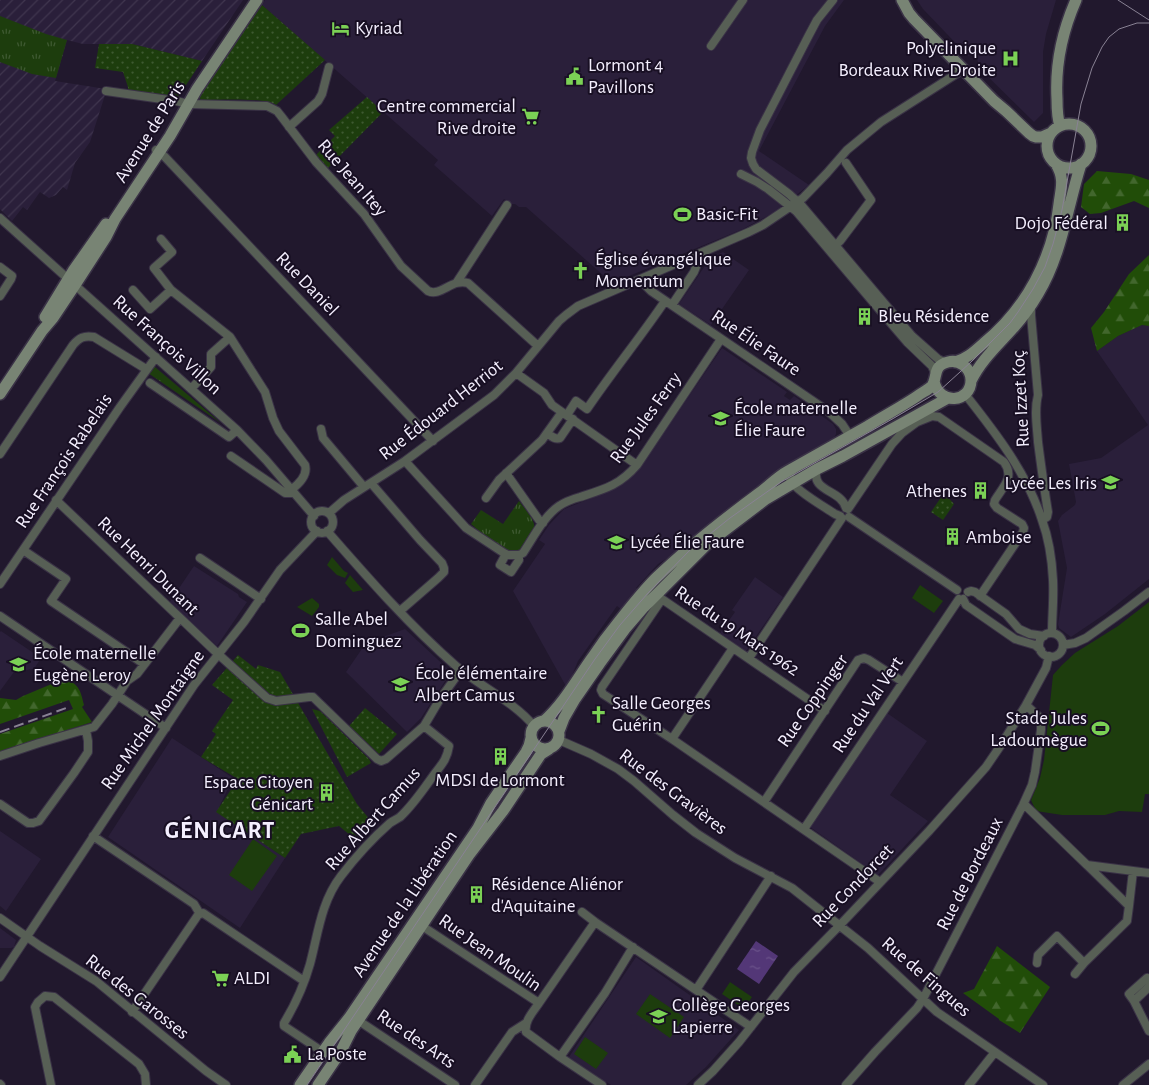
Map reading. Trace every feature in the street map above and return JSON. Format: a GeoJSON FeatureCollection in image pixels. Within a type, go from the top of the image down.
{"type":"FeatureCollection","features":[{"type":"Feature","properties":{"kind":"street","name":"Avenue de Paris"},"geometry":{"type":"LineString","coordinates":[[0,385],[71,282],[106,237],[167,133],[251,0]]}},
{"type":"Feature","properties":{"kind":"street","name":"Avenue de Paris"},"geometry":{"type":"LineString","coordinates":[[186,103],[257,0]]}},
{"type":"Feature","properties":{"kind":"street"},"geometry":{"type":"LineString","coordinates":[[711,46],[742,0]]}},
{"type":"Feature","properties":{"kind":"street"},"geometry":{"type":"LineString","coordinates":[[833,0],[817,20],[760,130],[752,152],[753,164],[836,245],[912,336],[938,359],[961,364],[966,367],[970,373],[971,381]]}},
{"type":"Feature","properties":{"kind":"street"},"geometry":{"type":"LineString","coordinates":[[902,0],[914,19],[994,100],[1033,136],[1039,137],[1068,124],[1083,130],[1089,138],[1090,148],[1084,161],[1073,167],[1056,164]]}},
{"type":"Feature","properties":{"kind":"street"},"geometry":{"type":"LineString","coordinates":[[1048,154],[1048,140],[1055,130],[1058,116],[1056,82],[1058,61],[1063,36],[1076,0]]}},
{"type":"Feature","properties":{"kind":"street"},"geometry":{"type":"LineString","coordinates":[[289,127],[318,101],[322,94],[329,67]]}},
{"type":"Feature","properties":{"kind":"street","name":"Rue Édouard Herriot"},"geometry":{"type":"LineString","coordinates":[[329,513],[344,500],[433,441],[494,395],[516,374],[559,321],[572,310],[758,228],[803,198],[847,150],[881,122],[964,68]]}},
{"type":"Feature","properties":{"kind":"street","name":"Rue Jean Itey"},"geometry":{"type":"LineString","coordinates":[[106,91],[186,103],[267,106],[277,111],[316,162],[364,214],[408,273],[432,293],[457,282]]}},
{"type":"Feature","properties":{"kind":"street"},"geometry":{"type":"LineString","coordinates":[[994,100],[1003,114],[1024,138],[1040,146],[1048,154],[1062,176],[1059,209],[1051,244],[1037,276],[1016,311],[998,331],[973,352],[961,360],[941,365],[929,388],[910,401],[778,477],[700,538],[656,578],[592,657],[559,706],[539,723],[531,734],[532,743],[537,748],[542,750],[550,749],[557,744],[564,718],[575,699],[625,629],[659,597],[707,544],[756,506],[818,469],[948,398],[960,397],[965,394],[983,362],[1014,327],[1046,280],[1063,235],[1080,164]]}},
{"type":"Feature","properties":{"kind":"street","name":"Avenue de Paris"},"geometry":{"type":"LineString","coordinates":[[0,394],[53,318],[99,233],[158,151]]}},
{"type":"Feature","properties":{"kind":"street","name":"Rue Daniel"},"geometry":{"type":"LineString","coordinates":[[158,151],[433,441]]}},
{"type":"Feature","properties":{"kind":"street"},"geometry":{"type":"LineString","coordinates":[[836,245],[871,200],[846,163]]}},
{"type":"Feature","properties":{"kind":"street"},"geometry":{"type":"LineString","coordinates":[[741,174],[794,204],[796,211],[895,328],[932,366],[935,386],[938,392],[948,398]]}},
{"type":"Feature","properties":{"kind":"street"},"geometry":{"type":"LineString","coordinates":[[457,282],[507,204]]}},
{"type":"Feature","properties":{"kind":"street","name":"Rue François Villon"},"geometry":{"type":"LineString","coordinates":[[0,218],[237,430],[266,460],[314,516]]}},
{"type":"Feature","properties":{"kind":"street"},"geometry":{"type":"LineString","coordinates":[[161,239],[172,252],[154,268],[171,290],[230,337],[265,392],[279,431],[305,464],[304,476],[292,491]]}},
{"type":"Feature","properties":{"kind":"street"},"geometry":{"type":"LineString","coordinates":[[486,498],[499,480],[544,437],[570,417],[587,409],[608,377],[694,272],[696,267],[693,257]]}},
{"type":"Feature","properties":{"kind":"street"},"geometry":{"type":"LineString","coordinates":[[0,267],[12,276],[0,296]]}},
{"type":"Feature","properties":{"kind":"street","name":"Rue Élie Faure"},"geometry":{"type":"LineString","coordinates":[[643,278],[646,286],[651,291],[829,412],[842,424],[850,436]]}},
{"type":"Feature","properties":{"kind":"street"},"geometry":{"type":"LineString","coordinates":[[457,282],[470,285],[538,346]]}},
{"type":"Feature","properties":{"kind":"street"},"geometry":{"type":"LineString","coordinates":[[133,290],[150,309],[171,290]]}},
{"type":"Feature","properties":{"kind":"street","name":"Rue Izzet Koç"},"geometry":{"type":"LineString","coordinates":[[1031,304],[1038,395],[1036,417],[1042,479],[1048,512],[1047,517],[1042,520]]}},
{"type":"Feature","properties":{"kind":"street","name":"Rue Izzet Koç"},"geometry":{"type":"LineString","coordinates":[[1014,327],[1022,326],[1033,333]]}},
{"type":"Feature","properties":{"kind":"street"},"geometry":{"type":"LineString","coordinates":[[0,454],[72,345],[80,338],[86,335],[94,337],[146,370]]}},
{"type":"Feature","properties":{"kind":"street"},"geometry":{"type":"LineString","coordinates":[[191,389],[211,367],[211,354],[230,337]]}},
{"type":"Feature","properties":{"kind":"street","name":"Rue Jules Ferry"},"geometry":{"type":"LineString","coordinates":[[506,554],[500,565],[511,572],[519,560],[519,555],[524,553],[543,523],[557,507],[621,481],[637,465],[722,340]]}},
{"type":"Feature","properties":{"kind":"street","name":"Rue François Rabelais"},"geometry":{"type":"LineString","coordinates":[[0,584],[156,357]]}},
{"type":"Feature","properties":{"kind":"street"},"geometry":{"type":"LineString","coordinates":[[516,374],[544,393],[552,405],[637,465]]}},
{"type":"Feature","properties":{"kind":"street","name":"Rue François Villon"},"geometry":{"type":"LineString","coordinates":[[150,384],[229,437],[237,430]]}},
{"type":"Feature","properties":{"kind":"street"},"geometry":{"type":"LineString","coordinates":[[965,394],[1014,462],[1029,488],[1042,520],[1048,544],[1053,582],[1048,634]]}},
{"type":"Feature","properties":{"kind":"street"},"geometry":{"type":"LineString","coordinates":[[544,437],[560,438],[576,401],[587,409]]}},
{"type":"Feature","properties":{"kind":"street"},"geometry":{"type":"LineString","coordinates":[[749,658],[892,444],[902,433],[917,422],[932,416],[939,418],[1004,462],[1009,472],[1008,478],[994,500],[994,504],[997,508],[1022,524],[1024,528],[980,596]]}},
{"type":"Feature","properties":{"kind":"street"},"geometry":{"type":"LineString","coordinates":[[321,428],[323,438],[442,563],[444,572],[400,611]]}},
{"type":"Feature","properties":{"kind":"street","name":"Rue François Villon"},"geometry":{"type":"LineString","coordinates":[[231,456],[285,493],[292,491]]}},
{"type":"Feature","properties":{"kind":"street"},"geometry":{"type":"LineString","coordinates":[[405,461],[466,528],[507,556],[519,555]]}},
{"type":"Feature","properties":{"kind":"street"},"geometry":{"type":"LineString","coordinates":[[795,467],[790,477],[793,484],[807,495],[836,514],[845,514],[957,590]]}},
{"type":"Feature","properties":{"kind":"street"},"geometry":{"type":"LineString","coordinates":[[818,469],[816,476],[818,483],[843,500],[845,514]]}},
{"type":"Feature","properties":{"kind":"street"},"geometry":{"type":"LineString","coordinates":[[506,473],[543,523]]}},
{"type":"Feature","properties":{"kind":"street"},"geometry":{"type":"LineString","coordinates":[[807,495],[814,485],[818,483]]}},
{"type":"Feature","properties":{"kind":"street","name":"Rue Henri Dunant"},"geometry":{"type":"LineString","coordinates":[[56,500],[267,698],[276,701],[313,697],[381,761],[386,759],[424,726]]}},
{"type":"Feature","properties":{"kind":"street"},"geometry":{"type":"LineString","coordinates":[[323,511],[329,513],[332,516],[332,526],[324,532],[317,531],[312,524],[316,513],[323,511]]}},
{"type":"Feature","properties":{"kind":"street","name":"Rue Michel Montaigne"},"geometry":{"type":"LineString","coordinates":[[0,977],[194,685],[244,622],[280,570],[317,531]]}},
{"type":"Feature","properties":{"kind":"street"},"geometry":{"type":"LineString","coordinates":[[327,531],[427,640],[461,670],[521,713],[539,723],[552,723],[559,735]]}},
{"type":"Feature","properties":{"kind":"street"},"geometry":{"type":"LineString","coordinates":[[23,550],[66,579],[51,601],[144,664]]}},
{"type":"Feature","properties":{"kind":"street"},"geometry":{"type":"LineString","coordinates":[[200,558],[261,598]]}},
{"type":"Feature","properties":{"kind":"street"},"geometry":{"type":"LineString","coordinates":[[966,589],[968,592],[972,591],[980,596],[1006,614],[1019,629],[1030,634],[1058,636],[1061,638],[1063,645],[1059,654],[1049,656],[1043,653],[1036,645],[1015,639],[966,605],[957,596],[957,590],[966,589]]}},
{"type":"Feature","properties":{"kind":"street"},"geometry":{"type":"LineString","coordinates":[[961,599],[968,596],[968,592]]}},
{"type":"Feature","properties":{"kind":"street"},"geometry":{"type":"LineString","coordinates":[[1063,645],[1075,643],[1086,638],[1149,592]]}},
{"type":"Feature","properties":{"kind":"street"},"geometry":{"type":"LineString","coordinates":[[659,597],[602,687],[603,694],[672,739],[880,882]]}},
{"type":"Feature","properties":{"kind":"street","name":"Rue du 19 Mars 1962"},"geometry":{"type":"LineString","coordinates":[[659,597],[825,711]]}},
{"type":"Feature","properties":{"kind":"street","name":"Rue du Val Vert"},"geometry":{"type":"LineString","coordinates":[[804,830],[961,599]]}},
{"type":"Feature","properties":{"kind":"street"},"geometry":{"type":"LineString","coordinates":[[0,616],[166,728]]}},
{"type":"Feature","properties":{"kind":"street"},"geometry":{"type":"LineString","coordinates":[[0,756],[96,726],[127,681],[138,674],[180,618]]}},
{"type":"Feature","properties":{"kind":"street"},"geometry":{"type":"LineString","coordinates":[[1041,650],[1042,638],[1048,634]]}},
{"type":"Feature","properties":{"kind":"street"},"geometry":{"type":"LineString","coordinates":[[672,739],[733,648]]}},
{"type":"Feature","properties":{"kind":"street"},"geometry":{"type":"LineString","coordinates":[[1026,705],[1044,673],[1049,656]]}},
{"type":"Feature","properties":{"kind":"street","name":"Rue Coppinger"},"geometry":{"type":"LineString","coordinates":[[764,802],[858,660],[864,658],[869,660],[903,682]]}},
{"type":"Feature","properties":{"kind":"street"},"geometry":{"type":"LineString","coordinates":[[424,726],[440,699],[461,670]]}},
{"type":"Feature","properties":{"kind":"street","name":"Rue de Bordeaux"},"geometry":{"type":"LineString","coordinates":[[846,1085],[917,1008],[923,999],[1023,805],[1036,772],[1041,730],[1039,717],[1026,705]]}},
{"type":"Feature","properties":{"kind":"street","name":"Rue Condorcet"},"geometry":{"type":"LineString","coordinates":[[698,1085],[751,1027],[794,972],[929,831],[986,766],[1001,746],[1026,705]]}},
{"type":"Feature","properties":{"kind":"street","name":"Rue Albert Camus"},"geometry":{"type":"LineString","coordinates":[[304,981],[321,916],[326,901],[337,882],[368,845],[408,808],[447,756],[449,746],[424,726]]}},
{"type":"Feature","properties":{"kind":"street"},"geometry":{"type":"LineString","coordinates":[[0,804],[28,823],[39,821],[88,752],[86,730]]}},
{"type":"Feature","properties":{"kind":"street","name":"Rue des Gravières"},"geometry":{"type":"LineString","coordinates":[[559,735],[618,769],[634,780],[696,833],[736,858],[792,888],[840,925]]}},
{"type":"Feature","properties":{"kind":"street","name":"Avenue de la Libération"},"geometry":{"type":"LineString","coordinates":[[300,1085],[349,1018],[478,828],[492,803],[526,752],[531,738]]}},
{"type":"Feature","properties":{"kind":"street","name":"Avenue de la Libération"},"geometry":{"type":"LineString","coordinates":[[318,1085],[341,1051],[351,1031],[470,855],[503,811],[537,760],[550,749]]}},
{"type":"Feature","properties":{"kind":"street"},"geometry":{"type":"LineString","coordinates":[[1023,805],[1129,906]]}},
{"type":"Feature","properties":{"kind":"street"},"geometry":{"type":"LineString","coordinates":[[93,836],[194,904],[200,914]]}},
{"type":"Feature","properties":{"kind":"street"},"geometry":{"type":"LineString","coordinates":[[1087,865],[1149,873]]}},
{"type":"Feature","properties":{"kind":"street"},"geometry":{"type":"LineString","coordinates":[[1075,974],[1127,921],[1133,871]]}},
{"type":"Feature","properties":{"kind":"street"},"geometry":{"type":"LineString","coordinates":[[696,990],[771,876]]}},
{"type":"Feature","properties":{"kind":"street"},"geometry":{"type":"LineString","coordinates":[[582,912],[751,1027]]}},
{"type":"Feature","properties":{"kind":"street"},"geometry":{"type":"LineString","coordinates":[[200,914],[203,913],[304,981],[296,1003],[284,1026],[323,1052]]}},
{"type":"Feature","properties":{"kind":"street"},"geometry":{"type":"LineString","coordinates":[[132,1012],[200,914]]}},
{"type":"Feature","properties":{"kind":"street","name":"Rue des Garosses"},"geometry":{"type":"LineString","coordinates":[[0,918],[96,981],[132,1012],[226,1085]]}},
{"type":"Feature","properties":{"kind":"street"},"geometry":{"type":"LineString","coordinates":[[539,1004],[595,922]]}},
{"type":"Feature","properties":{"kind":"street","name":"Rue de Fingues"},"geometry":{"type":"LineString","coordinates":[[840,925],[868,948],[937,1012],[1043,1085]]}},
{"type":"Feature","properties":{"kind":"street","name":"Rue Jean Moulin"},"geometry":{"type":"LineString","coordinates":[[422,926],[539,1004],[526,1024],[526,1032],[602,1085]]}},
{"type":"Feature","properties":{"kind":"street"},"geometry":{"type":"LineString","coordinates":[[1038,963],[1038,956],[1057,936],[1084,963]]}},
{"type":"Feature","properties":{"kind":"street"},"geometry":{"type":"LineString","coordinates":[[560,1057],[605,993],[634,947]]}},
{"type":"Feature","properties":{"kind":"street"},"geometry":{"type":"LineString","coordinates":[[1149,981],[1147,978],[1129,994],[1149,1031]]}},
{"type":"Feature","properties":{"kind":"street"},"geometry":{"type":"LineString","coordinates":[[1134,1001],[1149,987]]}},
{"type":"Feature","properties":{"kind":"street"},"geometry":{"type":"LineString","coordinates":[[51,1085],[35,1008],[38,1002],[45,996],[54,997],[139,1064],[145,1074],[146,1085]]}},
{"type":"Feature","properties":{"kind":"street","name":"Rue des Arts"},"geometry":{"type":"LineString","coordinates":[[359,1020],[455,1085]]}},
{"type":"Feature","properties":{"kind":"street"},"geometry":{"type":"LineString","coordinates":[[475,1085],[512,1032],[526,1024]]}},
{"type":"Feature","properties":{"kind":"street"},"geometry":{"type":"LineString","coordinates":[[969,1085],[996,1052]]}},
{"type":"Feature","properties":{"kind":"street"},"geometry":{"type":"LineString","coordinates":[[1123,1085],[1149,1064]]}},
{"type":"Feature","properties":{"kind":"shaded area"},"geometry":{"type":"Polygon","coordinates":[[[0,0],[243,0],[202,61],[132,44],[83,44],[67,40],[55,81],[106,89],[105,95],[90,142],[75,163],[67,190],[63,187],[56,195],[49,198],[40,192],[27,210],[23,207],[12,221],[0,209],[0,0]]]}},
{"type":"Feature","properties":{"kind":"shaded area"},"geometry":{"type":"Polygon","coordinates":[[[265,0],[844,0],[825,26],[759,151],[809,185],[775,212],[743,229],[612,283],[526,207],[519,207],[504,199],[492,216],[434,165],[438,160],[262,5],[265,0]]]}},
{"type":"Feature","properties":{"kind":"shaded area","name":"Polyclinique Bordeaux Rive-Droite"},"geometry":{"type":"Polygon","coordinates":[[[917,0],[1056,0],[1043,52],[1043,113],[1034,122],[977,66],[978,61],[973,55],[968,56],[923,9],[917,0]]]}},
{"type":"Feature","properties":{"kind":"shaded area"},"geometry":{"type":"Polygon","coordinates":[[[723,252],[749,270],[711,325],[679,304],[711,257],[723,252]]]}},
{"type":"Feature","properties":{"kind":"shaded area","name":"Lycée Les Iris"},"geometry":{"type":"Polygon","coordinates":[[[1142,325],[1149,326],[1149,579],[1105,614],[1071,637],[1059,628],[1058,624],[1067,568],[1058,521],[1076,502],[1069,464],[1101,458],[1148,425],[1097,351],[1118,336],[1142,325]]]}},
{"type":"Feature","properties":{"kind":"shaded area","name":"Lycée Élie Faure"},"geometry":{"type":"Polygon","coordinates":[[[722,348],[787,392],[784,396],[790,400],[794,396],[833,424],[836,434],[832,442],[773,474],[674,554],[658,564],[636,588],[638,589],[622,610],[617,606],[578,661],[567,688],[513,591],[545,544],[539,540],[549,525],[564,509],[612,490],[626,482],[637,472],[722,348]]]}},
{"type":"Feature","properties":{"kind":"shaded area"},"geometry":{"type":"Polygon","coordinates":[[[194,566],[238,594],[239,597],[247,602],[217,646],[169,603],[194,566]]]}},
{"type":"Feature","properties":{"kind":"shaded area"},"geometry":{"type":"Polygon","coordinates":[[[755,577],[783,597],[746,651],[720,633],[735,612],[732,610],[755,577]]]}},
{"type":"Feature","properties":{"kind":"shaded area","name":"École élémentaire Albert Camus"},"geometry":{"type":"Polygon","coordinates":[[[405,629],[451,672],[421,718],[407,732],[346,672],[366,643],[405,629]]]}},
{"type":"Feature","properties":{"kind":"shaded area","name":"École maternelle Eugène Leroy"},"geometry":{"type":"Polygon","coordinates":[[[0,632],[41,658],[34,669],[14,672],[0,691],[0,632]]]}},
{"type":"Feature","properties":{"kind":"shaded area"},"geometry":{"type":"Polygon","coordinates":[[[887,713],[927,741],[890,795],[928,821],[878,875],[810,827],[887,713]]]}},
{"type":"Feature","properties":{"kind":"shaded area"},"geometry":{"type":"Polygon","coordinates":[[[172,738],[233,778],[217,812],[285,858],[240,928],[108,837],[172,738]]]}},
{"type":"Feature","properties":{"kind":"shaded area"},"geometry":{"type":"Polygon","coordinates":[[[0,831],[41,859],[6,911],[0,906],[0,831]]]}},
{"type":"Feature","properties":{"kind":"shaded area"},"geometry":{"type":"Polygon","coordinates":[[[0,928],[16,940],[14,947],[0,948],[0,928]]]}},
{"type":"Feature","properties":{"kind":"shaded area","name":"Collège Georges Lapierre"},"geometry":{"type":"Polygon","coordinates":[[[636,957],[739,1030],[706,1067],[686,1085],[611,1085],[569,1057],[636,957]]]}},
{"type":"Feature","properties":{"kind":"green space"},"geometry":{"type":"Polygon","coordinates":[[[262,5],[325,60],[276,105],[271,102],[252,100],[201,100],[199,97],[262,5]]]}},
{"type":"Feature","properties":{"kind":"green space"},"geometry":{"type":"Polygon","coordinates":[[[0,16],[67,40],[56,78],[32,74],[0,62],[0,16]]]}},
{"type":"Feature","properties":{"kind":"green space"},"geometry":{"type":"Polygon","coordinates":[[[99,44],[132,44],[202,61],[178,97],[128,90],[123,72],[95,68],[99,44]]]}},
{"type":"Feature","properties":{"kind":"green space"},"geometry":{"type":"Polygon","coordinates":[[[367,97],[383,112],[328,168],[316,155],[335,136],[329,130],[367,97]]]}},
{"type":"Feature","properties":{"kind":"green space"},"geometry":{"type":"Polygon","coordinates":[[[1097,171],[1131,174],[1149,180],[1149,208],[1134,201],[1101,213],[1090,214],[1081,207],[1084,184],[1097,171]]]}},
{"type":"Feature","properties":{"kind":"green space"},"geometry":{"type":"Polygon","coordinates":[[[1149,255],[1149,326],[1142,325],[1118,336],[1097,351],[1091,328],[1129,274],[1149,255]]]}},
{"type":"Feature","properties":{"kind":"green space"},"geometry":{"type":"Polygon","coordinates":[[[152,367],[155,367],[221,423],[148,373],[152,367]]]}},
{"type":"Feature","properties":{"kind":"green space"},"geometry":{"type":"Polygon","coordinates":[[[944,493],[954,504],[943,520],[931,512],[944,493]]]}},
{"type":"Feature","properties":{"kind":"green space"},"geometry":{"type":"Polygon","coordinates":[[[519,501],[532,518],[534,529],[527,544],[519,551],[509,553],[505,551],[471,524],[481,510],[503,524],[519,501]]]}},
{"type":"Feature","properties":{"kind":"green space"},"geometry":{"type":"Polygon","coordinates":[[[332,557],[348,573],[345,578],[337,575],[327,565],[332,557]]]}},
{"type":"Feature","properties":{"kind":"green space"},"geometry":{"type":"Polygon","coordinates":[[[350,575],[363,590],[353,592],[345,583],[350,575]]]}},
{"type":"Feature","properties":{"kind":"green space"},"geometry":{"type":"Polygon","coordinates":[[[920,585],[943,601],[934,613],[912,598],[920,585]]]}},
{"type":"Feature","properties":{"kind":"green space"},"geometry":{"type":"Polygon","coordinates":[[[312,598],[319,604],[319,607],[312,616],[297,607],[312,598]]]}},
{"type":"Feature","properties":{"kind":"green space"},"geometry":{"type":"Polygon","coordinates":[[[1149,602],[1149,794],[1145,794],[1142,812],[1119,811],[1105,815],[1062,815],[1036,811],[1031,800],[1040,778],[1044,760],[1053,675],[1075,653],[1118,626],[1149,602]]]}},
{"type":"Feature","properties":{"kind":"green space"},"geometry":{"type":"Polygon","coordinates":[[[238,655],[256,669],[258,665],[280,672],[357,804],[375,826],[356,840],[339,826],[301,834],[285,858],[216,812],[238,779],[201,757],[216,734],[212,731],[233,700],[212,685],[238,655]]]}},
{"type":"Feature","properties":{"kind":"green space"},"geometry":{"type":"Polygon","coordinates":[[[66,678],[79,689],[84,705],[82,707],[92,722],[0,752],[0,734],[73,709],[69,700],[0,724],[0,698],[16,700],[66,678]]]}},
{"type":"Feature","properties":{"kind":"green space"},"geometry":{"type":"Polygon","coordinates":[[[365,708],[397,734],[379,754],[349,726],[365,708]]]}},
{"type":"Feature","properties":{"kind":"green space"},"geometry":{"type":"Polygon","coordinates":[[[312,709],[320,711],[371,763],[347,777],[312,709]]]}},
{"type":"Feature","properties":{"kind":"green space"},"geometry":{"type":"Polygon","coordinates":[[[253,839],[277,856],[252,891],[229,875],[253,839]]]}},
{"type":"Feature","properties":{"kind":"green space"},"geometry":{"type":"Polygon","coordinates":[[[997,946],[1050,987],[1020,1033],[963,993],[974,989],[997,946]]]}},
{"type":"Feature","properties":{"kind":"green space"},"geometry":{"type":"Polygon","coordinates":[[[730,982],[752,997],[744,1009],[722,994],[730,982]]]}},
{"type":"Feature","properties":{"kind":"green space"},"geometry":{"type":"Polygon","coordinates":[[[650,994],[684,1017],[670,1038],[636,1014],[650,994]]]}},
{"type":"Feature","properties":{"kind":"green space"},"geometry":{"type":"Polygon","coordinates":[[[585,1037],[608,1053],[596,1069],[574,1054],[585,1037]]]}},
{"type":"Feature","properties":{"kind":"water"},"geometry":{"type":"Polygon","coordinates":[[[756,941],[778,956],[759,984],[737,969],[756,941]]]}},
{"type":"Feature","properties":{"kind":"tram line"},"geometry":{"type":"LineString","coordinates":[[1118,0],[1149,20]]}},
{"type":"Feature","properties":{"kind":"tram line"},"geometry":{"type":"LineString","coordinates":[[307,1085],[595,659],[620,625],[648,593],[690,550],[730,518],[781,482],[938,392],[1010,323],[1045,267],[1053,244],[1062,210],[1081,104],[1092,68],[1102,47],[1109,37],[1119,29],[1137,23],[1149,23]]}},
{"type":"Feature","properties":{"kind":"railway"},"geometry":{"type":"LineString","coordinates":[[0,732],[69,707]]}},
{"type":"Feature","properties":{"kind":"place","name":"Kyriad"},"geometry":{"type":"Point","coordinates":[341,28]}},
{"type":"Feature","properties":{"kind":"place","name":"Polyclinique Bordeaux Rive-Droite"},"geometry":{"type":"Point","coordinates":[1010,59]}},
{"type":"Feature","properties":{"kind":"place","name":"Lormont 4 Pavillons"},"geometry":{"type":"Point","coordinates":[574,76]}},
{"type":"Feature","properties":{"kind":"place","name":"Centre commercial Rive droite"},"geometry":{"type":"Point","coordinates":[530,117]}},
{"type":"Feature","properties":{"kind":"place","name":"Basic-Fit"},"geometry":{"type":"Point","coordinates":[682,214]}},
{"type":"Feature","properties":{"kind":"place","name":"Dojo Fédéral"},"geometry":{"type":"Point","coordinates":[1122,223]}},
{"type":"Feature","properties":{"kind":"place","name":"Église évangélique Momentum"},"geometry":{"type":"Point","coordinates":[581,270]}},
{"type":"Feature","properties":{"kind":"place","name":"Bleu Résidence"},"geometry":{"type":"Point","coordinates":[864,316]}},
{"type":"Feature","properties":{"kind":"place","name":"École maternelle Élie Faure"},"geometry":{"type":"Point","coordinates":[720,419]}},
{"type":"Feature","properties":{"kind":"place","name":"Lycée Les Iris"},"geometry":{"type":"Point","coordinates":[1111,483]}},
{"type":"Feature","properties":{"kind":"place","name":"Athenes"},"geometry":{"type":"Point","coordinates":[981,491]}},
{"type":"Feature","properties":{"kind":"place","name":"Amboise"},"geometry":{"type":"Point","coordinates":[952,537]}},
{"type":"Feature","properties":{"kind":"place","name":"Lycée Élie Faure"},"geometry":{"type":"Point","coordinates":[616,542]}},
{"type":"Feature","properties":{"kind":"place","name":"Salle Abel Dominguez"},"geometry":{"type":"Point","coordinates":[301,630]}},
{"type":"Feature","properties":{"kind":"place","name":"École maternelle Eugène Leroy"},"geometry":{"type":"Point","coordinates":[19,664]}},
{"type":"Feature","properties":{"kind":"place","name":"École élémentaire Albert Camus"},"geometry":{"type":"Point","coordinates":[401,684]}},
{"type":"Feature","properties":{"kind":"place","name":"Salle Georges Guérin"},"geometry":{"type":"Point","coordinates":[598,714]}},
{"type":"Feature","properties":{"kind":"place","name":"Stade Jules Ladoumègue"},"geometry":{"type":"Point","coordinates":[1101,729]}},
{"type":"Feature","properties":{"kind":"place","name":"MDSI de Lormont"},"geometry":{"type":"Point","coordinates":[500,757]}},
{"type":"Feature","properties":{"kind":"place","name":"Espace Citoyen Génicart"},"geometry":{"type":"Point","coordinates":[327,793]}},
{"type":"Feature","properties":{"kind":"place","name":"Résidence Aliénor d'Aquitaine"},"geometry":{"type":"Point","coordinates":[477,895]}},
{"type":"Feature","properties":{"kind":"place","name":"ALDI"},"geometry":{"type":"Point","coordinates":[220,978]}},
{"type":"Feature","properties":{"kind":"place","name":"Collège Georges Lapierre"},"geometry":{"type":"Point","coordinates":[658,1016]}},
{"type":"Feature","properties":{"kind":"place","name":"La Poste"},"geometry":{"type":"Point","coordinates":[293,1054]}},
{"type":"Feature","properties":{"kind":"district","name":"GÉNICART"},"geometry":{"type":"Point","coordinates":[220,831]}}]}
